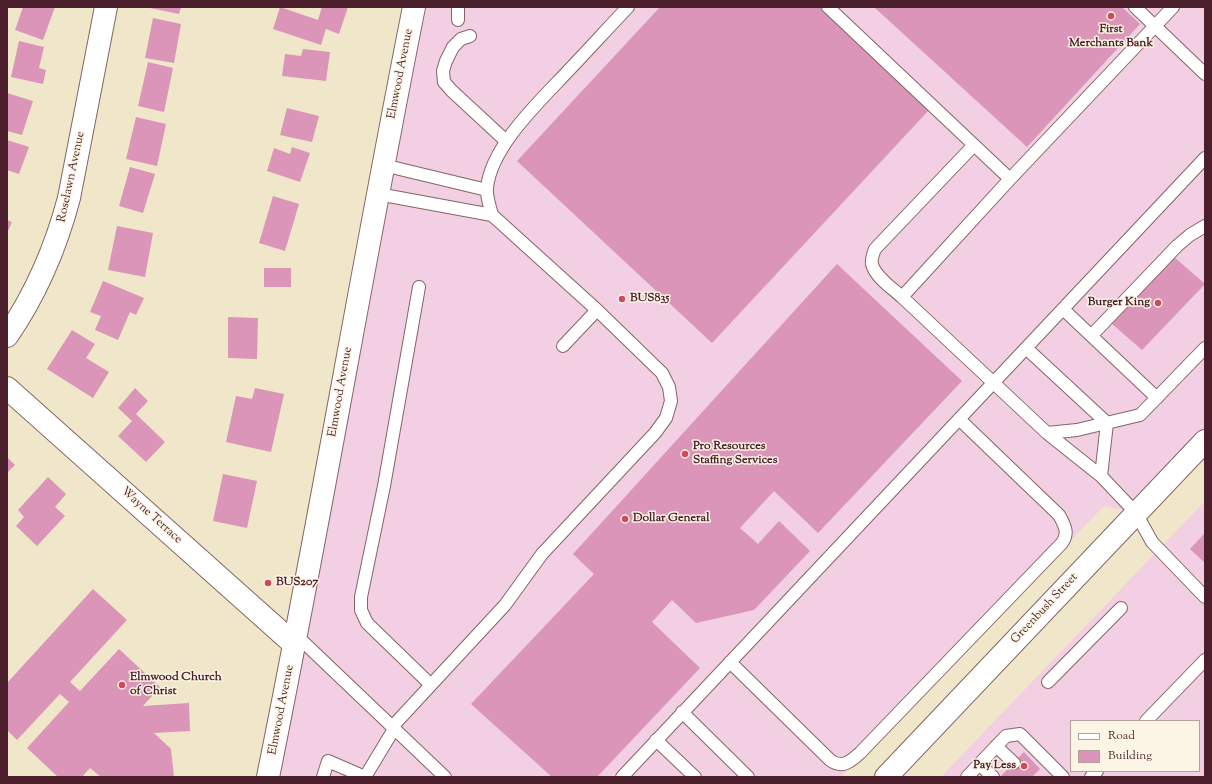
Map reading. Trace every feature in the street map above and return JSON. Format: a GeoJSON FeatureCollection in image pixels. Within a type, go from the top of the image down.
{"type":"FeatureCollection","features":[{"type":"Feature","properties":{"kind":"main road","name":"Roselawn Avenue"},"geometry":{"type":"LineString","coordinates":[[7,336],[19,319],[46,267],[60,229],[69,198],[106,7]]}},
{"type":"Feature","properties":{"kind":"main road","name":"Elmwood Avenue"},"geometry":{"type":"LineString","coordinates":[[268,777],[296,640],[378,194],[382,165],[414,7]]}},
{"type":"Feature","properties":{"kind":"main road","name":"Wayne Terrace"},"geometry":{"type":"LineString","coordinates":[[7,388],[296,640]]}},
{"type":"Feature","properties":{"kind":"main road","name":"Greenbush Street"},"geometry":{"type":"LineString","coordinates":[[886,777],[1205,441]]}},
{"type":"Feature","properties":{"kind":"lane"},"geometry":{"type":"LineString","coordinates":[[458,7],[458,20]]}},
{"type":"Feature","properties":{"kind":"lane"},"geometry":{"type":"LineString","coordinates":[[492,215],[487,190],[495,160],[506,141],[541,100],[628,7]]}},
{"type":"Feature","properties":{"kind":"lane"},"geometry":{"type":"LineString","coordinates":[[828,7],[1010,179]]}},
{"type":"Feature","properties":{"kind":"lane"},"geometry":{"type":"LineString","coordinates":[[1135,7],[1205,74]]}},
{"type":"Feature","properties":{"kind":"lane"},"geometry":{"type":"LineString","coordinates":[[902,297],[1010,179],[1173,7]]}},
{"type":"Feature","properties":{"kind":"lane"},"geometry":{"type":"LineString","coordinates":[[470,36],[461,38],[453,47],[443,71],[444,82],[506,141]]}},
{"type":"Feature","properties":{"kind":"lane"},"geometry":{"type":"LineString","coordinates":[[974,145],[874,249],[872,256],[872,267],[881,278],[992,383],[1047,433],[1101,476],[1136,513],[1152,542],[1205,597]]}},
{"type":"Feature","properties":{"kind":"lane"},"geometry":{"type":"LineString","coordinates":[[622,777],[1205,158]]}},
{"type":"Feature","properties":{"kind":"lane"},"geometry":{"type":"LineString","coordinates":[[382,165],[487,190]]}},
{"type":"Feature","properties":{"kind":"lane"},"geometry":{"type":"LineString","coordinates":[[323,777],[328,761],[365,777],[393,728],[431,684],[506,605],[542,554],[655,433],[666,418],[671,401],[669,387],[662,373],[597,310],[492,215],[378,194]]}},
{"type":"Feature","properties":{"kind":"lane"},"geometry":{"type":"LineString","coordinates":[[1092,336],[1177,246],[1190,235],[1205,226]]}},
{"type":"Feature","properties":{"kind":"lane"},"geometry":{"type":"LineString","coordinates":[[419,287],[361,597],[361,610],[366,623],[431,684]]}},
{"type":"Feature","properties":{"kind":"lane"},"geometry":{"type":"LineString","coordinates":[[1063,309],[1157,398]]}},
{"type":"Feature","properties":{"kind":"lane"},"geometry":{"type":"LineString","coordinates":[[563,346],[597,310]]}},
{"type":"Feature","properties":{"kind":"lane"},"geometry":{"type":"LineString","coordinates":[[1026,348],[1107,423]]}},
{"type":"Feature","properties":{"kind":"lane"},"geometry":{"type":"LineString","coordinates":[[1047,433],[1077,430],[1140,415],[1205,348]]}},
{"type":"Feature","properties":{"kind":"lane"},"geometry":{"type":"LineString","coordinates":[[730,662],[835,764],[842,764],[851,761],[883,729],[1035,571],[1066,538],[1064,523],[1059,515],[959,419]]}},
{"type":"Feature","properties":{"kind":"lane"},"geometry":{"type":"LineString","coordinates":[[1101,476],[1107,423]]}},
{"type":"Feature","properties":{"kind":"lane"},"geometry":{"type":"LineString","coordinates":[[1048,682],[1121,608]]}},
{"type":"Feature","properties":{"kind":"lane"},"geometry":{"type":"LineString","coordinates":[[296,640],[445,777]]}},
{"type":"Feature","properties":{"kind":"lane"},"geometry":{"type":"LineString","coordinates":[[1147,720],[1205,660]]}},
{"type":"Feature","properties":{"kind":"lane"},"geometry":{"type":"LineString","coordinates":[[682,712],[748,777]]}},
{"type":"Feature","properties":{"kind":"lane"},"geometry":{"type":"LineString","coordinates":[[967,777],[1006,736],[1020,734],[1064,777]]}},
{"type":"Feature","properties":{"kind":"lane"},"geometry":{"type":"LineString","coordinates":[[656,740],[695,777]]}},
{"type":"Feature","properties":{"kind":"lane"},"geometry":{"type":"LineString","coordinates":[[996,746],[1014,763]]}},
{"type":"Feature","properties":{"kind":"lane"},"geometry":{"type":"LineString","coordinates":[[979,764],[993,777]]}},
{"type":"Feature","properties":{"kind":"shaded area"},"geometry":{"type":"Polygon","coordinates":[[[414,7],[1205,7],[1205,441],[1136,513],[1104,506],[841,777],[268,777],[414,7]]]}},
{"type":"Feature","properties":{"kind":"shaded area"},"geometry":{"type":"Polygon","coordinates":[[[1205,501],[1205,777],[941,777],[1205,501]]]}},
{"type":"Feature","properties":{"kind":"building"},"geometry":{"type":"Polygon","coordinates":[[[23,7],[55,7],[43,40],[15,30],[23,7]]]}},
{"type":"Feature","properties":{"kind":"building"},"geometry":{"type":"Polygon","coordinates":[[[181,7],[179,14],[150,8],[181,7]]]}},
{"type":"Feature","properties":{"kind":"building"},"geometry":{"type":"Polygon","coordinates":[[[280,7],[318,20],[322,7],[348,7],[339,34],[326,29],[321,45],[273,29],[280,7]]]}},
{"type":"Feature","properties":{"kind":"building"},"geometry":{"type":"Polygon","coordinates":[[[660,7],[821,7],[930,109],[712,343],[517,161],[660,7]]]}},
{"type":"Feature","properties":{"kind":"building"},"geometry":{"type":"Polygon","coordinates":[[[874,7],[1122,7],[1140,24],[1027,147],[874,7]]]}},
{"type":"Feature","properties":{"kind":"building"},"geometry":{"type":"Polygon","coordinates":[[[153,18],[181,24],[174,63],[145,58],[153,18]]]}},
{"type":"Feature","properties":{"kind":"building"},"geometry":{"type":"Polygon","coordinates":[[[19,41],[44,47],[39,68],[46,70],[43,84],[11,77],[19,41]]]}},
{"type":"Feature","properties":{"kind":"building"},"geometry":{"type":"Polygon","coordinates":[[[303,49],[330,52],[326,81],[282,76],[285,54],[301,56],[303,49]]]}},
{"type":"Feature","properties":{"kind":"building"},"geometry":{"type":"Polygon","coordinates":[[[148,62],[173,68],[164,112],[138,106],[148,62]]]}},
{"type":"Feature","properties":{"kind":"building"},"geometry":{"type":"Polygon","coordinates":[[[7,93],[33,101],[22,135],[7,131],[7,93]]]}},
{"type":"Feature","properties":{"kind":"building"},"geometry":{"type":"Polygon","coordinates":[[[287,108],[319,116],[312,142],[280,135],[287,108]]]}},
{"type":"Feature","properties":{"kind":"building"},"geometry":{"type":"Polygon","coordinates":[[[136,117],[166,124],[157,166],[126,159],[136,117]]]}},
{"type":"Feature","properties":{"kind":"building"},"geometry":{"type":"Polygon","coordinates":[[[7,140],[29,147],[19,174],[7,170],[7,140]]]}},
{"type":"Feature","properties":{"kind":"building"},"geometry":{"type":"Polygon","coordinates":[[[292,147],[310,153],[300,182],[267,171],[274,148],[290,154],[292,147]]]}},
{"type":"Feature","properties":{"kind":"building"},"geometry":{"type":"Polygon","coordinates":[[[130,167],[155,174],[143,213],[119,206],[130,167]]]}},
{"type":"Feature","properties":{"kind":"building"},"geometry":{"type":"Polygon","coordinates":[[[273,196],[299,204],[285,251],[259,243],[273,196]]]}},
{"type":"Feature","properties":{"kind":"building"},"geometry":{"type":"Polygon","coordinates":[[[7,220],[12,222],[7,233],[7,220]]]}},
{"type":"Feature","properties":{"kind":"building"},"geometry":{"type":"Polygon","coordinates":[[[117,226],[153,233],[145,277],[108,270],[117,226]]]}},
{"type":"Feature","properties":{"kind":"building","name":"Burger King"},"geometry":{"type":"Polygon","coordinates":[[[1173,256],[1205,284],[1142,350],[1111,323],[1173,256]]]}},
{"type":"Feature","properties":{"kind":"building"},"geometry":{"type":"Polygon","coordinates":[[[837,264],[962,381],[818,533],[774,491],[740,528],[758,544],[779,521],[810,551],[754,610],[696,623],[672,600],[652,622],[700,668],[597,777],[552,777],[471,704],[594,574],[573,554],[837,264]]]}},
{"type":"Feature","properties":{"kind":"building"},"geometry":{"type":"Polygon","coordinates":[[[264,268],[291,268],[291,287],[264,287],[264,268]]]}},
{"type":"Feature","properties":{"kind":"building"},"geometry":{"type":"Polygon","coordinates":[[[103,281],[144,298],[136,315],[130,312],[118,340],[95,330],[101,316],[90,312],[103,281]]]}},
{"type":"Feature","properties":{"kind":"building"},"geometry":{"type":"Polygon","coordinates":[[[228,317],[258,318],[257,359],[228,358],[228,317]]]}},
{"type":"Feature","properties":{"kind":"building"},"geometry":{"type":"Polygon","coordinates":[[[72,330],[95,344],[86,358],[109,372],[93,398],[47,369],[72,330]]]}},
{"type":"Feature","properties":{"kind":"building"},"geometry":{"type":"Polygon","coordinates":[[[135,388],[148,401],[136,414],[165,442],[146,462],[118,436],[132,421],[118,408],[135,388]]]}},
{"type":"Feature","properties":{"kind":"building"},"geometry":{"type":"Polygon","coordinates":[[[255,388],[284,394],[271,452],[226,442],[236,396],[252,399],[255,388]]]}},
{"type":"Feature","properties":{"kind":"building"},"geometry":{"type":"Polygon","coordinates":[[[7,457],[15,465],[7,473],[7,457]]]}},
{"type":"Feature","properties":{"kind":"building"},"geometry":{"type":"Polygon","coordinates":[[[223,474],[257,481],[247,528],[213,521],[223,474]]]}},
{"type":"Feature","properties":{"kind":"building"},"geometry":{"type":"Polygon","coordinates":[[[48,477],[66,494],[55,507],[65,516],[37,546],[16,526],[24,517],[18,510],[48,477]]]}},
{"type":"Feature","properties":{"kind":"building"},"geometry":{"type":"Polygon","coordinates":[[[1205,533],[1205,563],[1190,549],[1205,533]]]}},
{"type":"Feature","properties":{"kind":"building","name":"Elmwood Church of Christ"},"geometry":{"type":"Polygon","coordinates":[[[93,589],[127,620],[70,682],[80,691],[119,649],[160,687],[143,706],[189,703],[190,731],[154,733],[171,749],[174,777],[101,777],[90,768],[82,777],[58,777],[27,748],[69,702],[60,694],[17,740],[7,730],[7,683],[93,589]]]}},
{"type":"Feature","properties":{"kind":"building","name":"Pay Less"},"geometry":{"type":"Polygon","coordinates":[[[1024,752],[1040,769],[1032,777],[1000,777],[1024,752]]]}},
{"type":"Feature","properties":{"kind":"place","name":"First Merchants Bank"},"geometry":{"type":"Point","coordinates":[1111,16]}},
{"type":"Feature","properties":{"kind":"place","name":"BUS835"},"geometry":{"type":"Point","coordinates":[622,299]}},
{"type":"Feature","properties":{"kind":"place","name":"Burger King"},"geometry":{"type":"Point","coordinates":[1158,303]}},
{"type":"Feature","properties":{"kind":"place","name":"Pro Resources Staffing Services"},"geometry":{"type":"Point","coordinates":[685,454]}},
{"type":"Feature","properties":{"kind":"place","name":"Dollar General"},"geometry":{"type":"Point","coordinates":[625,519]}},
{"type":"Feature","properties":{"kind":"place","name":"BUS207"},"geometry":{"type":"Point","coordinates":[268,583]}},
{"type":"Feature","properties":{"kind":"place","name":"Elmwood Church of Christ"},"geometry":{"type":"Point","coordinates":[122,685]}},
{"type":"Feature","properties":{"kind":"place","name":"Pay Less"},"geometry":{"type":"Point","coordinates":[1024,766]}}]}
